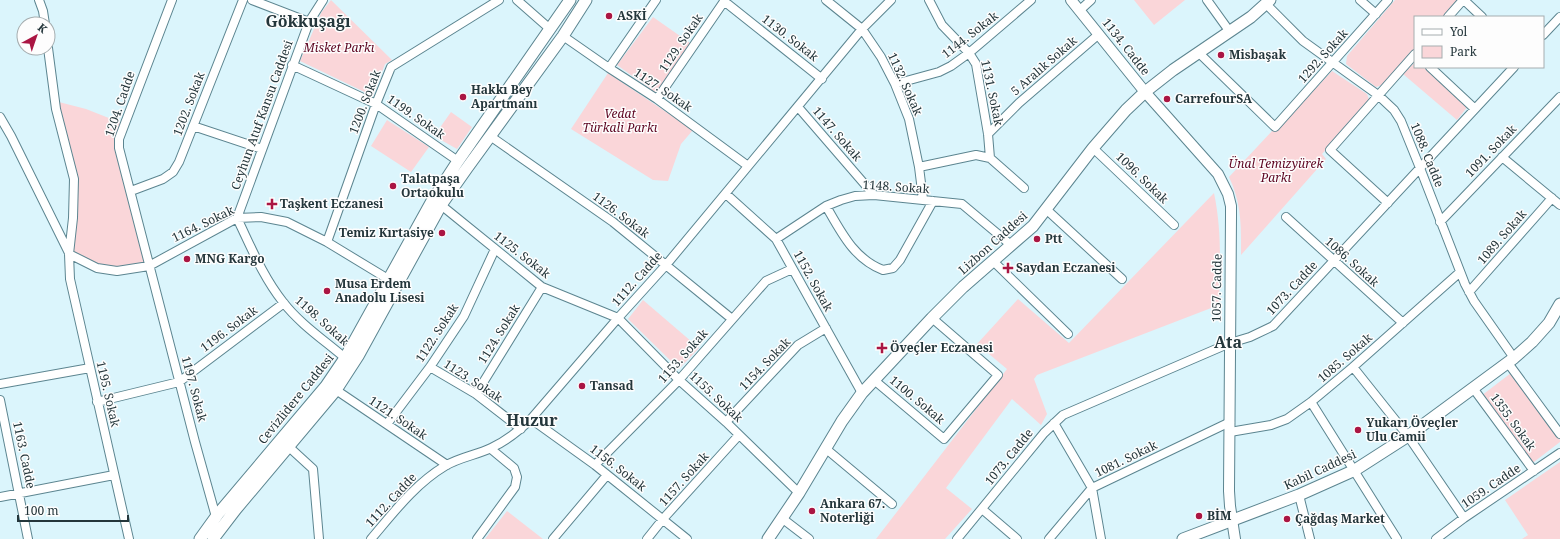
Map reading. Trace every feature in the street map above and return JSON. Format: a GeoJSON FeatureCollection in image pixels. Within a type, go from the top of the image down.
{"type":"FeatureCollection","features":[{"type":"Feature","properties":{"kind":"main road","name":"Cevizlidere Caddesi"},"geometry":{"type":"LineString","coordinates":[[200,539],[216,517],[326,386],[345,358],[432,201],[462,164],[570,0]]}},
{"type":"Feature","properties":{"kind":"main road","name":"Cevizlidere Caddesi"},"geometry":{"type":"LineString","coordinates":[[217,535],[236,509],[336,390],[358,356],[462,164],[490,136],[563,36],[586,0]]}},
{"type":"Feature","properties":{"kind":"main road","name":"Lizbon Caddesi"},"geometry":{"type":"LineString","coordinates":[[768,539],[783,519],[842,421],[874,380],[932,318],[963,288],[1033,226],[1093,148],[1126,110],[1145,92],[1251,17],[1268,2]]}},
{"type":"Feature","properties":{"kind":"main road","name":"Kabil Caddesi"},"geometry":{"type":"LineString","coordinates":[[1182,539],[1299,495],[1354,470],[1408,436],[1511,360],[1532,342],[1549,323],[1560,304]]}},
{"type":"Feature","properties":{"kind":"main road"},"geometry":{"type":"LineString","coordinates":[[216,517],[217,535]]}},
{"type":"Feature","properties":{"kind":"street"},"geometry":{"type":"LineString","coordinates":[[39,0],[44,16]]}},
{"type":"Feature","properties":{"kind":"street","name":"1204. Cadde"},"geometry":{"type":"LineString","coordinates":[[149,266],[118,139],[172,0]]}},
{"type":"Feature","properties":{"kind":"street","name":"1202. Sokak"},"geometry":{"type":"LineString","coordinates":[[131,191],[162,179],[173,172],[179,162],[243,0]]}},
{"type":"Feature","properties":{"kind":"street"},"geometry":{"type":"LineString","coordinates":[[252,0],[267,3],[309,22]]}},
{"type":"Feature","properties":{"kind":"street","name":"Ceyhun Atuf Kansu Caddesi"},"geometry":{"type":"LineString","coordinates":[[237,218],[292,65],[309,22],[323,0]]}},
{"type":"Feature","properties":{"kind":"street","name":"1200. Sokak"},"geometry":{"type":"LineString","coordinates":[[327,242],[376,104],[391,67],[499,0]]}},
{"type":"Feature","properties":{"kind":"street"},"geometry":{"type":"LineString","coordinates":[[517,0],[550,30]]}},
{"type":"Feature","properties":{"kind":"street"},"geometry":{"type":"LineString","coordinates":[[609,68],[656,0]]}},
{"type":"Feature","properties":{"kind":"street","name":"1132. Sokak"},"geometry":{"type":"LineString","coordinates":[[826,0],[862,29],[881,57],[895,84],[909,119],[919,167],[922,199]]}},
{"type":"Feature","properties":{"kind":"street","name":"1112. Cadde"},"geometry":{"type":"LineString","coordinates":[[371,539],[408,495],[427,478],[447,465],[491,449],[521,429],[531,419],[666,265],[862,29],[891,0]]}},
{"type":"Feature","properties":{"kind":"street","name":"1131. Sokak"},"geometry":{"type":"LineString","coordinates":[[929,0],[942,25],[969,53],[976,64],[988,134],[990,158]]}},
{"type":"Feature","properties":{"kind":"street","name":"1144. Sokak"},"geometry":{"type":"LineString","coordinates":[[895,84],[939,72],[951,66],[969,53],[1031,0]]}},
{"type":"Feature","properties":{"kind":"street","name":"1134. Cadde"},"geometry":{"type":"LineString","coordinates":[[1071,0],[1145,92]]}},
{"type":"Feature","properties":{"kind":"street"},"geometry":{"type":"LineString","coordinates":[[1080,10],[1091,0]]}},
{"type":"Feature","properties":{"kind":"street"},"geometry":{"type":"LineString","coordinates":[[1207,0],[1230,32]]}},
{"type":"Feature","properties":{"kind":"street"},"geometry":{"type":"LineString","coordinates":[[1360,0],[1376,14]]}},
{"type":"Feature","properties":{"kind":"street","name":"1292. Sokak"},"geometry":{"type":"LineString","coordinates":[[1199,53],[1275,127],[1388,0]]}},
{"type":"Feature","properties":{"kind":"street"},"geometry":{"type":"LineString","coordinates":[[1449,16],[1464,0],[1481,16]]}},
{"type":"Feature","properties":{"kind":"street","name":"1130. Sokak"},"geometry":{"type":"LineString","coordinates":[[724,1],[822,79]]}},
{"type":"Feature","properties":{"kind":"street","name":"1129. Sokak"},"geometry":{"type":"LineString","coordinates":[[657,99],[724,1]]}},
{"type":"Feature","properties":{"kind":"street","name":"1088. Cadde"},"geometry":{"type":"LineString","coordinates":[[1268,2],[1289,29],[1303,41],[1378,95],[1394,110],[1401,121],[1460,273],[1469,292],[1511,360],[1560,434]]}},
{"type":"Feature","properties":{"kind":"street"},"geometry":{"type":"LineString","coordinates":[[1544,35],[1560,17]]}},
{"type":"Feature","properties":{"kind":"street","name":"5 Aralık Sokak"},"geometry":{"type":"LineString","coordinates":[[988,134],[1019,103],[1099,34]]}},
{"type":"Feature","properties":{"kind":"street","name":"1127. Sokak"},"geometry":{"type":"LineString","coordinates":[[563,36],[657,99],[748,166]]}},
{"type":"Feature","properties":{"kind":"street"},"geometry":{"type":"LineString","coordinates":[[1388,203],[1330,150],[1414,55]]}},
{"type":"Feature","properties":{"kind":"street","name":"1195. Sokak"},"geometry":{"type":"LineString","coordinates":[[49,56],[56,109],[74,179],[73,218],[69,254],[70,279],[129,539]]}},
{"type":"Feature","properties":{"kind":"street","name":"1199. Sokak"},"geometry":{"type":"LineString","coordinates":[[292,65],[376,104],[462,164]]}},
{"type":"Feature","properties":{"kind":"street"},"geometry":{"type":"LineString","coordinates":[[1431,68],[1475,109]]}},
{"type":"Feature","properties":{"kind":"street","name":"1073. Cadde"},"geometry":{"type":"LineString","coordinates":[[957,539],[1054,423],[1063,415],[1273,326],[1513,68]]}},
{"type":"Feature","properties":{"kind":"street","name":"1057. Cadde"},"geometry":{"type":"LineString","coordinates":[[1145,92],[1211,165],[1224,184],[1228,194],[1231,216],[1229,491],[1235,539]]}},
{"type":"Feature","properties":{"kind":"street","name":"1091. Sokak"},"geometry":{"type":"LineString","coordinates":[[1440,222],[1560,97]]}},
{"type":"Feature","properties":{"kind":"street","name":"1147. Sokak"},"geometry":{"type":"LineString","coordinates":[[798,107],[874,195]]}},
{"type":"Feature","properties":{"kind":"street"},"geometry":{"type":"LineString","coordinates":[[0,117],[11,136],[69,254]]}},
{"type":"Feature","properties":{"kind":"street"},"geometry":{"type":"LineString","coordinates":[[193,126],[262,150]]}},
{"type":"Feature","properties":{"kind":"street","name":"1126. Sokak"},"geometry":{"type":"LineString","coordinates":[[490,136],[613,222],[732,319]]}},
{"type":"Feature","properties":{"kind":"street","name":"1096. Sokak"},"geometry":{"type":"LineString","coordinates":[[1093,148],[1174,225]]}},
{"type":"Feature","properties":{"kind":"street"},"geometry":{"type":"LineString","coordinates":[[919,167],[976,155],[990,158],[1024,188]]}},
{"type":"Feature","properties":{"kind":"street"},"geometry":{"type":"LineString","coordinates":[[1502,157],[1560,205]]}},
{"type":"Feature","properties":{"kind":"street","name":"1152. Sokak"},"geometry":{"type":"LineString","coordinates":[[726,194],[776,239],[862,394]]}},
{"type":"Feature","properties":{"kind":"street","name":"1148. Sokak"},"geometry":{"type":"LineString","coordinates":[[776,239],[826,206],[855,196],[874,195],[962,204],[1011,246]]}},
{"type":"Feature","properties":{"kind":"street","name":"1089. Sokak"},"geometry":{"type":"LineString","coordinates":[[1469,292],[1552,198]]}},
{"type":"Feature","properties":{"kind":"street"},"geometry":{"type":"LineString","coordinates":[[826,206],[845,239],[853,249],[865,261],[883,270],[893,268],[900,260],[933,201]]}},
{"type":"Feature","properties":{"kind":"street","name":"1125. Sokak"},"geometry":{"type":"LineString","coordinates":[[441,205],[542,287],[618,318]]}},
{"type":"Feature","properties":{"kind":"street"},"geometry":{"type":"LineString","coordinates":[[1046,210],[1122,279]]}},
{"type":"Feature","properties":{"kind":"street","name":"1164. Sokak"},"geometry":{"type":"LineString","coordinates":[[69,254],[97,268],[117,271],[149,266],[237,218],[261,217],[287,222],[327,242],[388,279]]}},
{"type":"Feature","properties":{"kind":"street","name":"1086. Sokak"},"geometry":{"type":"LineString","coordinates":[[1286,217],[1403,323]]}},
{"type":"Feature","properties":{"kind":"street","name":"1198. Sokak"},"geometry":{"type":"LineString","coordinates":[[237,218],[266,277],[284,303],[311,330],[345,358]]}},
{"type":"Feature","properties":{"kind":"street","name":"1122. Sokak"},"geometry":{"type":"LineString","coordinates":[[387,424],[430,367],[464,316],[495,249]]}},
{"type":"Feature","properties":{"kind":"street"},"geometry":{"type":"LineString","coordinates":[[994,262],[1068,334]]}},
{"type":"Feature","properties":{"kind":"street","name":"1197. Sokak"},"geometry":{"type":"LineString","coordinates":[[149,266],[216,517]]}},
{"type":"Feature","properties":{"kind":"street","name":"1153. Sokak"},"geometry":{"type":"LineString","coordinates":[[595,465],[679,380],[766,281],[792,269]]}},
{"type":"Feature","properties":{"kind":"street","name":"1085. Sokak"},"geometry":{"type":"LineString","coordinates":[[1230,427],[1271,426],[1287,419],[1311,402],[1353,367],[1460,273]]}},
{"type":"Feature","properties":{"kind":"street","name":"1124. Sokak"},"geometry":{"type":"LineString","coordinates":[[476,394],[542,287]]}},
{"type":"Feature","properties":{"kind":"street","name":"1196. Sokak"},"geometry":{"type":"LineString","coordinates":[[98,402],[179,382],[284,303]]}},
{"type":"Feature","properties":{"kind":"street","name":"1155. Sokak"},"geometry":{"type":"LineString","coordinates":[[618,318],[679,380],[726,422],[799,493]]}},
{"type":"Feature","properties":{"kind":"street","name":"1100. Sokak"},"geometry":{"type":"LineString","coordinates":[[874,380],[944,439],[998,375],[932,318]]}},
{"type":"Feature","properties":{"kind":"street","name":"1154. Sokak"},"geometry":{"type":"LineString","coordinates":[[726,422],[798,345],[826,328]]}},
{"type":"Feature","properties":{"kind":"street","name":"1123. Sokak"},"geometry":{"type":"LineString","coordinates":[[430,367],[476,394],[521,429]]}},
{"type":"Feature","properties":{"kind":"street"},"geometry":{"type":"LineString","coordinates":[[1353,367],[1408,436],[1464,518]]}},
{"type":"Feature","properties":{"kind":"street"},"geometry":{"type":"LineString","coordinates":[[0,384],[90,368]]}},
{"type":"Feature","properties":{"kind":"street","name":"1355. Sokak"},"geometry":{"type":"LineString","coordinates":[[1473,388],[1534,471]]}},
{"type":"Feature","properties":{"kind":"street","name":"1121. Sokak"},"geometry":{"type":"LineString","coordinates":[[336,390],[447,465]]}},
{"type":"Feature","properties":{"kind":"street","name":"1163. Cadde"},"geometry":{"type":"LineString","coordinates":[[0,400],[28,539]]}},
{"type":"Feature","properties":{"kind":"street"},"geometry":{"type":"LineString","coordinates":[[1311,402],[1397,539]]}},
{"type":"Feature","properties":{"kind":"street","name":"1156. Sokak"},"geometry":{"type":"LineString","coordinates":[[531,419],[607,474],[687,539]]}},
{"type":"Feature","properties":{"kind":"street"},"geometry":{"type":"LineString","coordinates":[[1054,423],[1092,488],[1101,539]]}},
{"type":"Feature","properties":{"kind":"street","name":"1081. Sokak"},"geometry":{"type":"LineString","coordinates":[[1049,539],[1092,488],[1230,427]]}},
{"type":"Feature","properties":{"kind":"street","name":"1157. Sokak"},"geometry":{"type":"LineString","coordinates":[[647,539],[663,519],[739,435]]}},
{"type":"Feature","properties":{"kind":"street"},"geometry":{"type":"LineString","coordinates":[[289,447],[313,469],[319,539]]}},
{"type":"Feature","properties":{"kind":"street"},"geometry":{"type":"LineString","coordinates":[[825,448],[892,504]]}},
{"type":"Feature","properties":{"kind":"street"},"geometry":{"type":"LineString","coordinates":[[477,539],[515,487],[517,477],[514,468],[491,449]]}},
{"type":"Feature","properties":{"kind":"street","name":"1059. Cadde"},"geometry":{"type":"LineString","coordinates":[[1436,539],[1464,518],[1560,453]]}},
{"type":"Feature","properties":{"kind":"street"},"geometry":{"type":"LineString","coordinates":[[553,539],[607,474]]}},
{"type":"Feature","properties":{"kind":"street"},"geometry":{"type":"LineString","coordinates":[[0,497],[114,475]]}},
{"type":"Feature","properties":{"kind":"street"},"geometry":{"type":"LineString","coordinates":[[1299,495],[1310,539]]}},
{"type":"Feature","properties":{"kind":"street"},"geometry":{"type":"LineString","coordinates":[[982,509],[1018,539]]}},
{"type":"Feature","properties":{"kind":"street"},"geometry":{"type":"LineString","coordinates":[[783,519],[809,539]]}},
{"type":"Feature","properties":{"kind":"green space","name":"Misket Parkı"},"geometry":{"type":"Polygon","coordinates":[[[331,0],[392,60],[385,64],[373,96],[300,61],[321,13],[331,0]]]}},
{"type":"Feature","properties":{"kind":"green space"},"geometry":{"type":"Polygon","coordinates":[[[1134,0],[1185,0],[1154,25],[1134,0]]]}},
{"type":"Feature","properties":{"kind":"green space"},"geometry":{"type":"Polygon","coordinates":[[[1395,0],[1459,0],[1445,16],[1414,16],[1414,50],[1382,85],[1376,87],[1346,64],[1347,56],[1395,0]]]}},
{"type":"Feature","properties":{"kind":"green space"},"geometry":{"type":"Polygon","coordinates":[[[653,17],[690,43],[656,93],[617,65],[653,17]]]}},
{"type":"Feature","properties":{"kind":"green space"},"geometry":{"type":"Polygon","coordinates":[[[1414,63],[1414,68],[1424,68],[1468,106],[1457,120],[1403,74],[1414,63]]]}},
{"type":"Feature","properties":{"kind":"green space","name":"Ünal Temizyürek Parkı"},"geometry":{"type":"Polygon","coordinates":[[[1332,71],[1367,94],[1370,102],[1322,154],[1326,159],[1241,255],[1241,225],[1239,206],[1229,177],[1272,131],[1276,131],[1332,71]]]}},
{"type":"Feature","properties":{"kind":"green space","name":"Vedat Türkali Parkı"},"geometry":{"type":"Polygon","coordinates":[[[608,73],[693,130],[681,144],[668,181],[653,180],[571,129],[608,73]]]}},
{"type":"Feature","properties":{"kind":"green space"},"geometry":{"type":"Polygon","coordinates":[[[55,101],[86,109],[124,124],[119,139],[149,266],[117,271],[69,254],[74,179],[55,101]]]}},
{"type":"Feature","properties":{"kind":"green space"},"geometry":{"type":"Polygon","coordinates":[[[451,112],[472,127],[457,149],[434,136],[451,112]]]}},
{"type":"Feature","properties":{"kind":"green space"},"geometry":{"type":"Polygon","coordinates":[[[387,120],[429,147],[411,172],[371,146],[387,120]]]}},
{"type":"Feature","properties":{"kind":"green space"},"geometry":{"type":"Polygon","coordinates":[[[1214,193],[1217,207],[1219,235],[1219,305],[1037,375],[1034,379],[1047,414],[1041,425],[1012,399],[946,488],[972,509],[945,539],[876,539],[1007,369],[977,344],[1018,299],[1069,343],[1214,193]]]}},
{"type":"Feature","properties":{"kind":"green space"},"geometry":{"type":"Polygon","coordinates":[[[643,300],[699,348],[679,369],[628,319],[643,300]]]}},
{"type":"Feature","properties":{"kind":"green space"},"geometry":{"type":"Polygon","coordinates":[[[1511,373],[1560,440],[1560,442],[1530,465],[1481,396],[1511,373]]]}},
{"type":"Feature","properties":{"kind":"green space"},"geometry":{"type":"Polygon","coordinates":[[[1560,462],[1560,539],[1522,539],[1528,535],[1505,500],[1560,462]]]}},
{"type":"Feature","properties":{"kind":"green space"},"geometry":{"type":"Polygon","coordinates":[[[507,511],[543,539],[485,539],[507,511]]]}},
{"type":"Feature","properties":{"kind":"place","name":"ASKİ"},"geometry":{"type":"Point","coordinates":[609,16]}},
{"type":"Feature","properties":{"kind":"place","name":"Misbaşak"},"geometry":{"type":"Point","coordinates":[1221,55]}},
{"type":"Feature","properties":{"kind":"place","name":"Hakkı Bey Apartmanı"},"geometry":{"type":"Point","coordinates":[463,97]}},
{"type":"Feature","properties":{"kind":"place","name":"CarrefourSA"},"geometry":{"type":"Point","coordinates":[1167,99]}},
{"type":"Feature","properties":{"kind":"place","name":"Talatpaşa Ortaokulu"},"geometry":{"type":"Point","coordinates":[393,186]}},
{"type":"Feature","properties":{"kind":"place","name":"Taşkent Eczanesi"},"geometry":{"type":"Point","coordinates":[272,204]}},
{"type":"Feature","properties":{"kind":"place","name":"Temiz Kırtasiye"},"geometry":{"type":"Point","coordinates":[442,233]}},
{"type":"Feature","properties":{"kind":"place","name":"Ptt"},"geometry":{"type":"Point","coordinates":[1037,239]}},
{"type":"Feature","properties":{"kind":"place","name":"MNG Kargo"},"geometry":{"type":"Point","coordinates":[187,259]}},
{"type":"Feature","properties":{"kind":"place","name":"Saydan Eczanesi"},"geometry":{"type":"Point","coordinates":[1008,268]}},
{"type":"Feature","properties":{"kind":"place","name":"Musa Erdem Anadolu Lisesi"},"geometry":{"type":"Point","coordinates":[327,291]}},
{"type":"Feature","properties":{"kind":"place","name":"Öveçler Eczanesi"},"geometry":{"type":"Point","coordinates":[882,348]}},
{"type":"Feature","properties":{"kind":"place","name":"Tansad"},"geometry":{"type":"Point","coordinates":[582,386]}},
{"type":"Feature","properties":{"kind":"place","name":"Yukarı Öveçler Ulu Camii"},"geometry":{"type":"Point","coordinates":[1358,430]}},
{"type":"Feature","properties":{"kind":"place","name":"Ankara 67. Noterliği"},"geometry":{"type":"Point","coordinates":[812,511]}},
{"type":"Feature","properties":{"kind":"place","name":"BİM"},"geometry":{"type":"Point","coordinates":[1199,516]}},
{"type":"Feature","properties":{"kind":"place","name":"Çağdaş Market"},"geometry":{"type":"Point","coordinates":[1287,519]}},
{"type":"Feature","properties":{"kind":"district","name":"Gökkuşağı"},"geometry":{"type":"Point","coordinates":[308,21]}},
{"type":"Feature","properties":{"kind":"district","name":"Ata"},"geometry":{"type":"Point","coordinates":[1228,342]}},
{"type":"Feature","properties":{"kind":"district","name":"Huzur"},"geometry":{"type":"Point","coordinates":[532,420]}}]}
